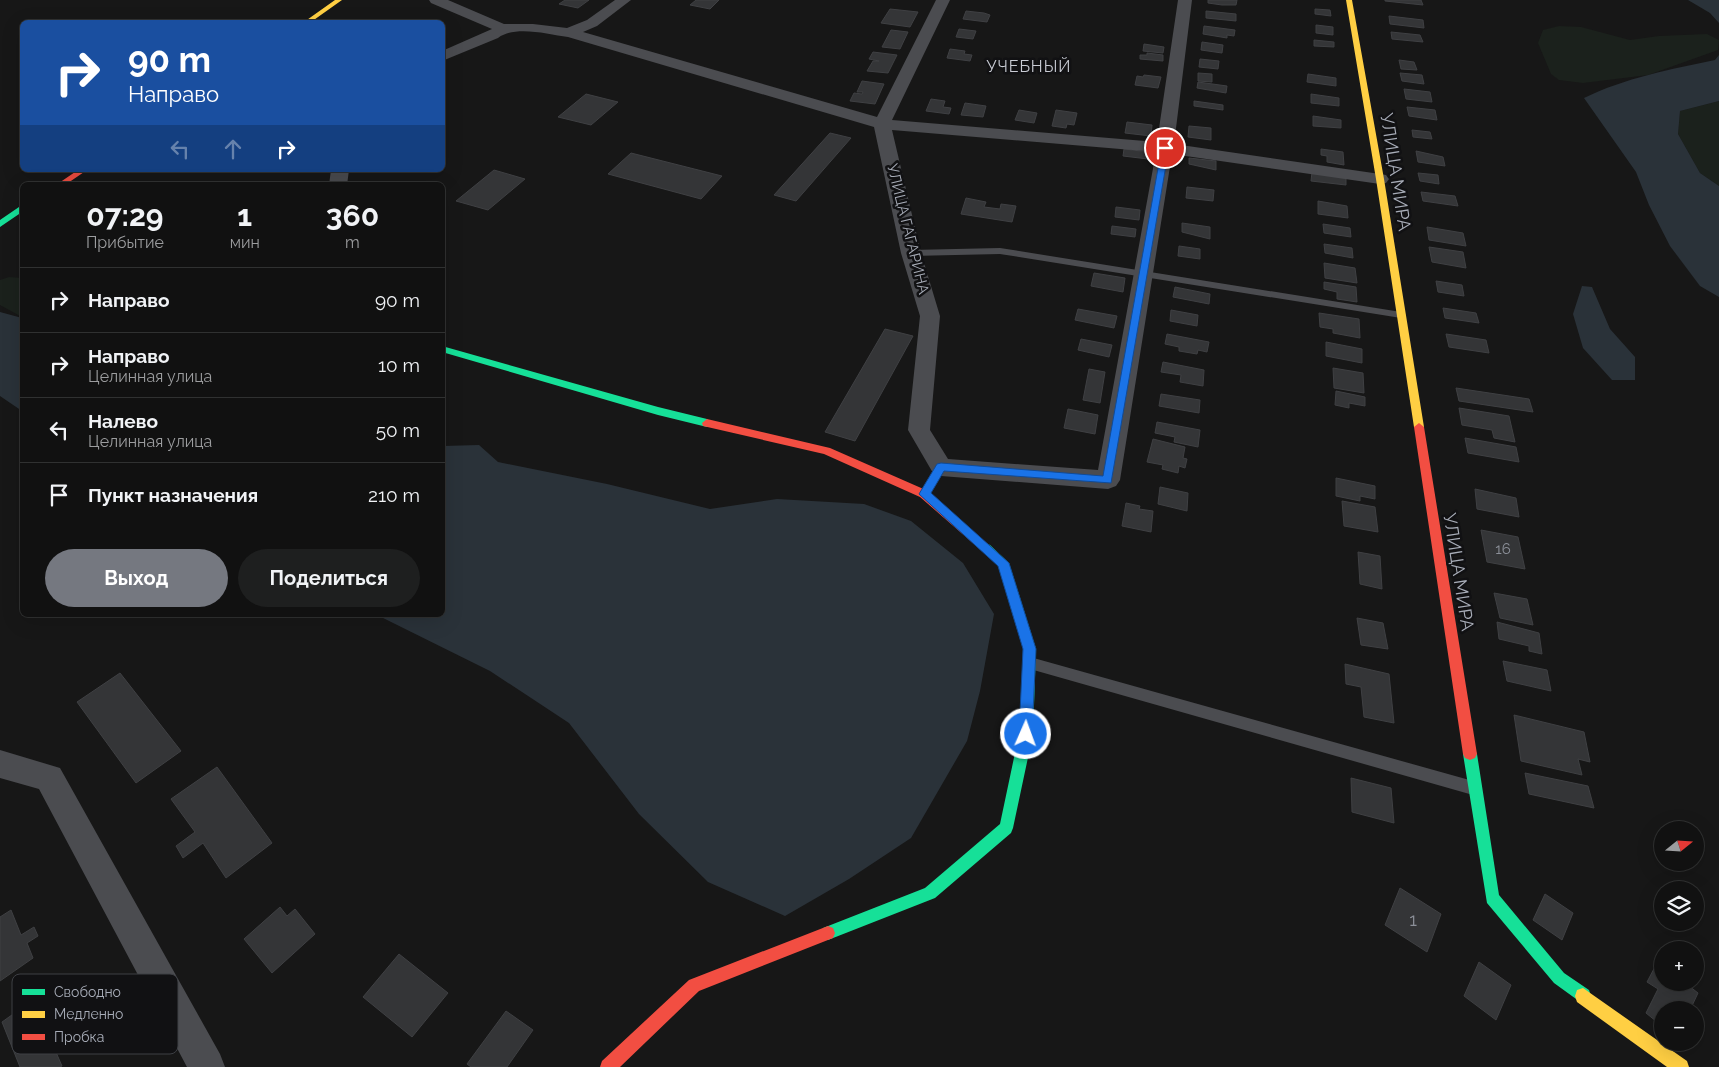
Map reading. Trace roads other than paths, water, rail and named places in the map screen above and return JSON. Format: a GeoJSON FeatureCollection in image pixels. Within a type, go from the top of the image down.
{"type":"FeatureCollection","features":[{"type":"Feature","properties":{"kind":"main road"},"geometry":{"type":"LineString","coordinates":[[310,20],[338,0]]}},
{"type":"Feature","properties":{"kind":"main road","name":"УЛИЦА МИРА"},"geometry":{"type":"LineString","coordinates":[[1349,0],[1380,179],[1492,898],[1558,978],[1681,1067]]}},
{"type":"Feature","properties":{"kind":"main road"},"geometry":{"type":"LineString","coordinates":[[65,182],[80,172]]}},
{"type":"Feature","properties":{"kind":"main road"},"geometry":{"type":"LineString","coordinates":[[0,224],[20,211]]}},
{"type":"Feature","properties":{"kind":"main road"},"geometry":{"type":"LineString","coordinates":[[445,350],[658,411],[826,451],[924,494],[1003,563],[1030,649],[1026,734],[1006,828],[930,893],[694,985],[608,1067]]}},
{"type":"Feature","properties":{"kind":"street"},"geometry":{"type":"LineString","coordinates":[[436,0],[502,28],[533,28],[569,33],[882,124],[1165,148],[1380,179]]}},
{"type":"Feature","properties":{"kind":"street"},"geometry":{"type":"LineString","coordinates":[[569,33],[592,23],[624,0]]}},
{"type":"Feature","properties":{"kind":"street"},"geometry":{"type":"LineString","coordinates":[[882,124],[943,0]]}},
{"type":"Feature","properties":{"kind":"street"},"geometry":{"type":"LineString","coordinates":[[924,494],[941,467],[1108,480],[1165,148],[1185,0]]}},
{"type":"Feature","properties":{"kind":"street"},"geometry":{"type":"LineString","coordinates":[[445,56],[493,35],[502,28]]}},
{"type":"Feature","properties":{"kind":"street","name":"УЛИЦА ГАГАРИНА"},"geometry":{"type":"LineString","coordinates":[[882,124],[910,253],[930,316],[920,430],[941,467]]}},
{"type":"Feature","properties":{"kind":"street"},"geometry":{"type":"LineString","coordinates":[[0,764],[49,778],[156,974]]}},
{"type":"Feature","properties":{"kind":"street"},"geometry":{"type":"LineString","coordinates":[[178,1014],[207,1067]]}},
{"type":"Feature","properties":{"kind":"lane"},"geometry":{"type":"LineString","coordinates":[[910,253],[1000,251],[1143,276],[1401,315]]}},
{"type":"Feature","properties":{"kind":"lane"},"geometry":{"type":"LineString","coordinates":[[1029,663],[1475,788]]}},
{"type":"Feature","properties":{"kind":"district","name":"УЧЕБНЫЙ"},"geometry":{"type":"Point","coordinates":[1029,66]}}]}
